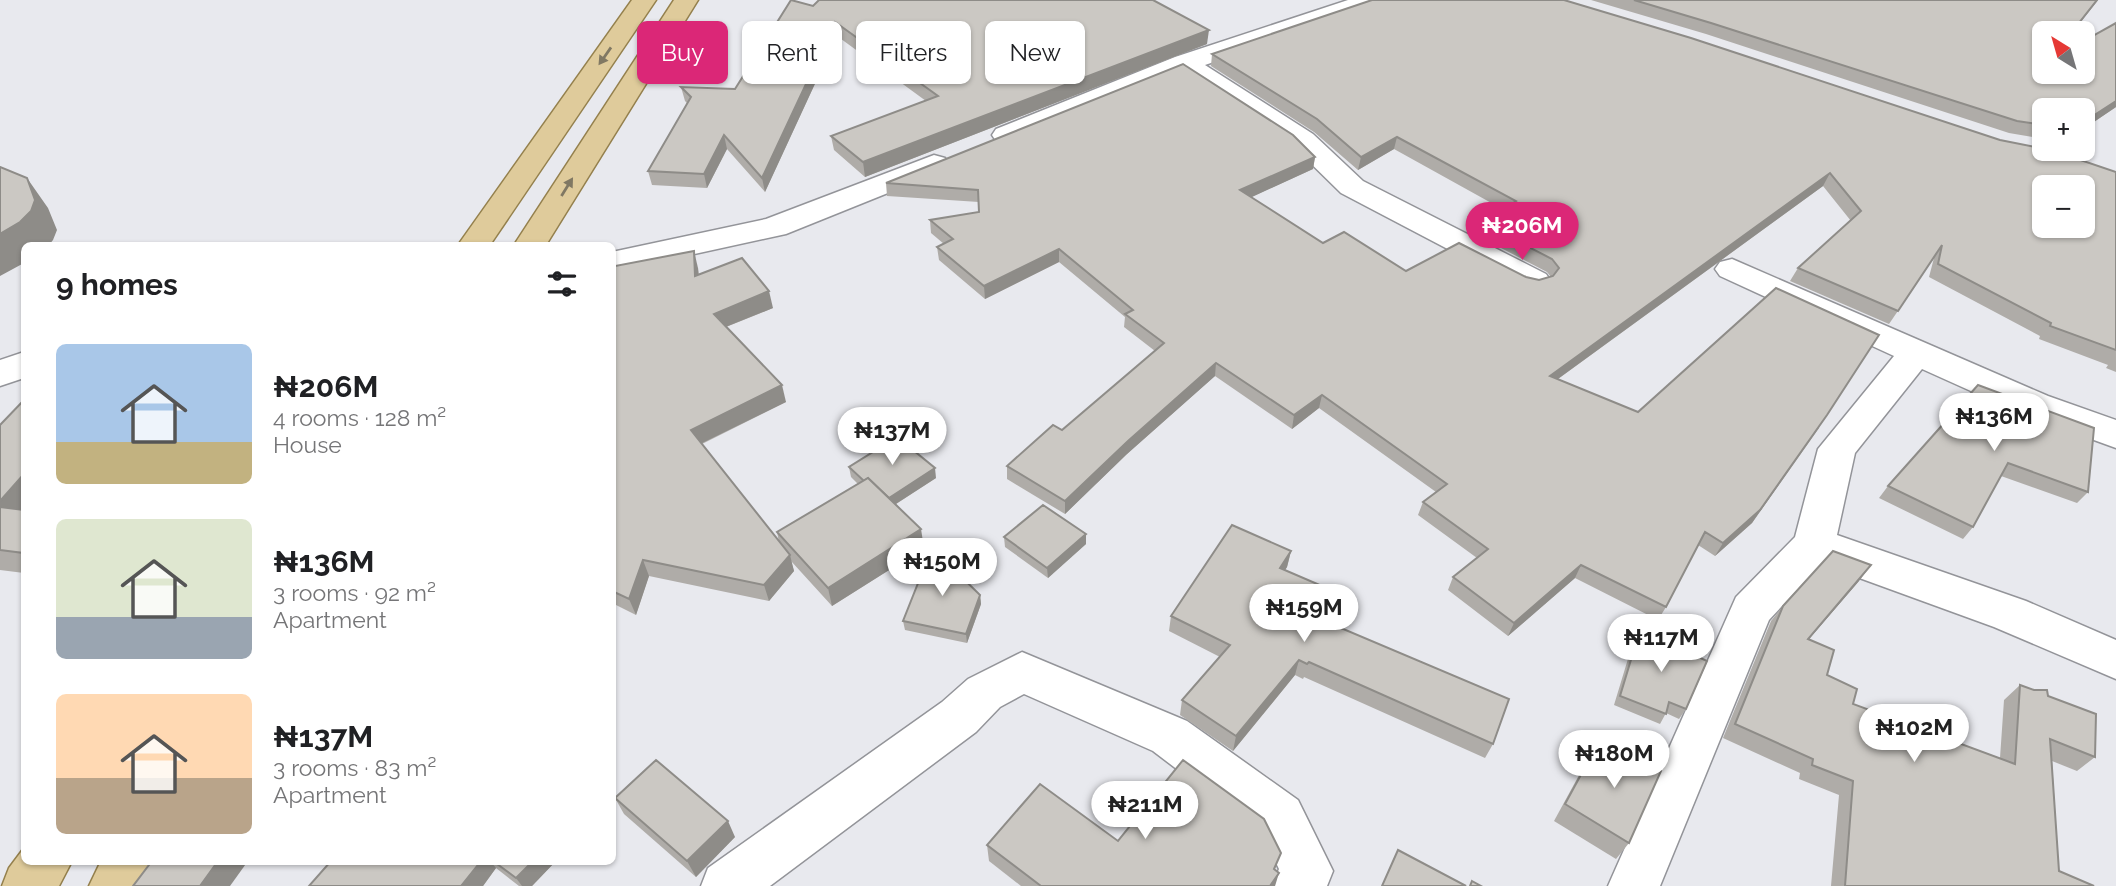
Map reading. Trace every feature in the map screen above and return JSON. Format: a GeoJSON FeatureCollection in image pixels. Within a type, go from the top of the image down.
{"type":"FeatureCollection","features":[{"type":"Feature","properties":{"kind":"main road"},"geometry":{"type":"LineString","coordinates":[[476,242],[644,0]]}},
{"type":"Feature","properties":{"kind":"main road"},"geometry":{"type":"LineString","coordinates":[[532,242],[686,0]]}},
{"type":"Feature","properties":{"kind":"main road"},"geometry":{"type":"LineString","coordinates":[[28,886],[43,865]]}},
{"type":"Feature","properties":{"kind":"main road"},"geometry":{"type":"LineString","coordinates":[[115,886],[128,865]]}},
{"type":"Feature","properties":{"kind":"street"},"geometry":{"type":"LineString","coordinates":[[616,261],[775,227],[1184,63],[1372,0]]}},
{"type":"Feature","properties":{"kind":"street"},"geometry":{"type":"LineString","coordinates":[[1184,63],[1303,140],[1352,187],[1534,281]]}},
{"type":"Feature","properties":{"kind":"street"},"geometry":{"type":"LineString","coordinates":[[1731,269],[2035,405],[2116,434]]}},
{"type":"Feature","properties":{"kind":"street"},"geometry":{"type":"LineString","coordinates":[[1634,886],[1751,610],[1814,544],[1837,449],[1917,351]]}},
{"type":"Feature","properties":{"kind":"street"},"geometry":{"type":"LineString","coordinates":[[0,374],[21,365]]}},
{"type":"Feature","properties":{"kind":"street"},"geometry":{"type":"LineString","coordinates":[[1814,544],[2010,614],[2116,660]]}},
{"type":"Feature","properties":{"kind":"street"},"geometry":{"type":"LineString","coordinates":[[727,886],[959,717],[984,693],[1022,672],[1170,736],[1280,817],[1307,871],[1298,886]]}},
{"type":"Feature","properties":{"kind":"building"},"geometry":{"type":"Polygon","coordinates":[[[791,0],[813,6],[819,0],[1153,0],[1209,30],[1085,77],[1085,21],[985,21],[985,84],[1067,84],[863,162],[831,136],[938,96],[921,84],[971,84],[971,21],[856,21],[856,37],[842,27],[842,21],[778,21],[791,0]]]}},
{"type":"Feature","properties":{"kind":"building"},"geometry":{"type":"Polygon","coordinates":[[[1372,0],[1564,0],[1691,38],[2000,140],[2032,146],[2032,161],[2084,161],[2116,172],[2116,350],[2050,326],[2051,323],[1938,264],[1942,245],[1898,311],[1798,268],[1861,211],[1830,173],[1550,376],[1638,412],[1776,288],[1879,335],[1827,415],[1760,510],[1723,543],[1705,532],[1666,607],[1581,565],[1514,623],[1453,577],[1488,549],[1423,502],[1447,484],[1322,395],[1294,415],[1216,363],[1065,501],[1007,466],[1053,425],[1062,430],[1164,343],[1125,314],[1133,310],[1059,249],[984,286],[937,247],[953,239],[930,220],[979,212],[978,190],[886,183],[1183,64],[1293,135],[1315,157],[1240,190],[1323,243],[1344,232],[1406,271],[1459,243],[1526,277],[1539,280],[1553,276],[1559,268],[1552,259],[1484,224],[1516,201],[1397,137],[1361,157],[1317,119],[1212,54],[1372,0]]]}},
{"type":"Feature","properties":{"kind":"building"},"geometry":{"type":"Polygon","coordinates":[[[1634,0],[2097,0],[2080,21],[2032,21],[2032,84],[2095,84],[2095,35],[2116,23],[2116,101],[2095,115],[2095,98],[2032,98],[2032,123],[2017,121],[1634,0]]]}},
{"type":"Feature","properties":{"kind":"building"},"geometry":{"type":"Polygon","coordinates":[[[742,78],[742,84],[806,84],[762,178],[724,135],[704,174],[648,171],[691,97],[681,87],[735,89],[742,78]]]}},
{"type":"Feature","properties":{"kind":"building"},"geometry":{"type":"Polygon","coordinates":[[[0,167],[27,178],[35,200],[31,211],[20,222],[0,234],[0,167]]]}},
{"type":"Feature","properties":{"kind":"building"},"geometry":{"type":"Polygon","coordinates":[[[694,251],[695,276],[742,258],[769,291],[714,314],[782,385],[691,430],[790,555],[764,585],[643,560],[629,599],[616,593],[616,266],[694,251]]]}},
{"type":"Feature","properties":{"kind":"building"},"geometry":{"type":"Polygon","coordinates":[[[1978,385],[2094,428],[2088,492],[2008,463],[1973,527],[1888,486],[1978,385]]]}},
{"type":"Feature","properties":{"kind":"building"},"geometry":{"type":"Polygon","coordinates":[[[21,403],[21,477],[0,501],[0,425],[21,403]]]}},
{"type":"Feature","properties":{"kind":"building"},"geometry":{"type":"Polygon","coordinates":[[[897,437],[935,468],[889,498],[868,478],[864,481],[849,467],[897,437]]]}},
{"type":"Feature","properties":{"kind":"building"},"geometry":{"type":"Polygon","coordinates":[[[868,478],[921,529],[828,588],[777,532],[868,478]]]}},
{"type":"Feature","properties":{"kind":"building"},"geometry":{"type":"Polygon","coordinates":[[[1043,505],[1086,534],[1047,568],[1004,537],[1043,505]]]}},
{"type":"Feature","properties":{"kind":"building"},"geometry":{"type":"Polygon","coordinates":[[[0,507],[21,510],[21,553],[0,550],[0,507]]]}},
{"type":"Feature","properties":{"kind":"building"},"geometry":{"type":"Polygon","coordinates":[[[1232,525],[1291,551],[1280,568],[1343,595],[1329,623],[1509,699],[1493,744],[1309,662],[1307,664],[1299,660],[1236,736],[1182,700],[1230,645],[1171,616],[1232,525]]]}},
{"type":"Feature","properties":{"kind":"building"},"geometry":{"type":"Polygon","coordinates":[[[932,548],[980,595],[966,634],[903,621],[932,548]]]}},
{"type":"Feature","properties":{"kind":"building"},"geometry":{"type":"Polygon","coordinates":[[[1833,551],[1871,565],[1808,639],[1834,650],[1827,675],[1857,689],[1853,704],[2015,764],[2020,685],[2034,690],[2047,690],[2048,696],[2096,714],[2095,757],[2050,739],[2059,871],[2094,886],[1845,886],[1853,781],[1812,765],[1813,759],[1735,724],[1783,606],[1833,551]]]}},
{"type":"Feature","properties":{"kind":"building"},"geometry":{"type":"Polygon","coordinates":[[[1640,630],[1707,661],[1686,709],[1669,702],[1666,714],[1620,696],[1640,630]]]}},
{"type":"Feature","properties":{"kind":"building"},"geometry":{"type":"Polygon","coordinates":[[[1601,738],[1661,771],[1629,843],[1565,804],[1601,738]]]}},
{"type":"Feature","properties":{"kind":"building"},"geometry":{"type":"Polygon","coordinates":[[[656,760],[728,821],[687,861],[616,797],[656,760]]]}},
{"type":"Feature","properties":{"kind":"building"},"geometry":{"type":"Polygon","coordinates":[[[1183,760],[1264,819],[1281,853],[1274,869],[1279,873],[1270,886],[1041,886],[987,845],[1040,784],[1118,841],[1183,760]]]}},
{"type":"Feature","properties":{"kind":"building"},"geometry":{"type":"Polygon","coordinates":[[[1398,850],[1466,886],[1382,886],[1398,850]]]}},
{"type":"Feature","properties":{"kind":"building"},"geometry":{"type":"Polygon","coordinates":[[[149,865],[215,865],[200,886],[133,886],[149,865]]]}},
{"type":"Feature","properties":{"kind":"building"},"geometry":{"type":"Polygon","coordinates":[[[327,865],[478,865],[461,886],[309,886],[327,865]]]}},
{"type":"Feature","properties":{"kind":"building"},"geometry":{"type":"Polygon","coordinates":[[[498,865],[529,865],[516,878],[498,865]]]}}]}
